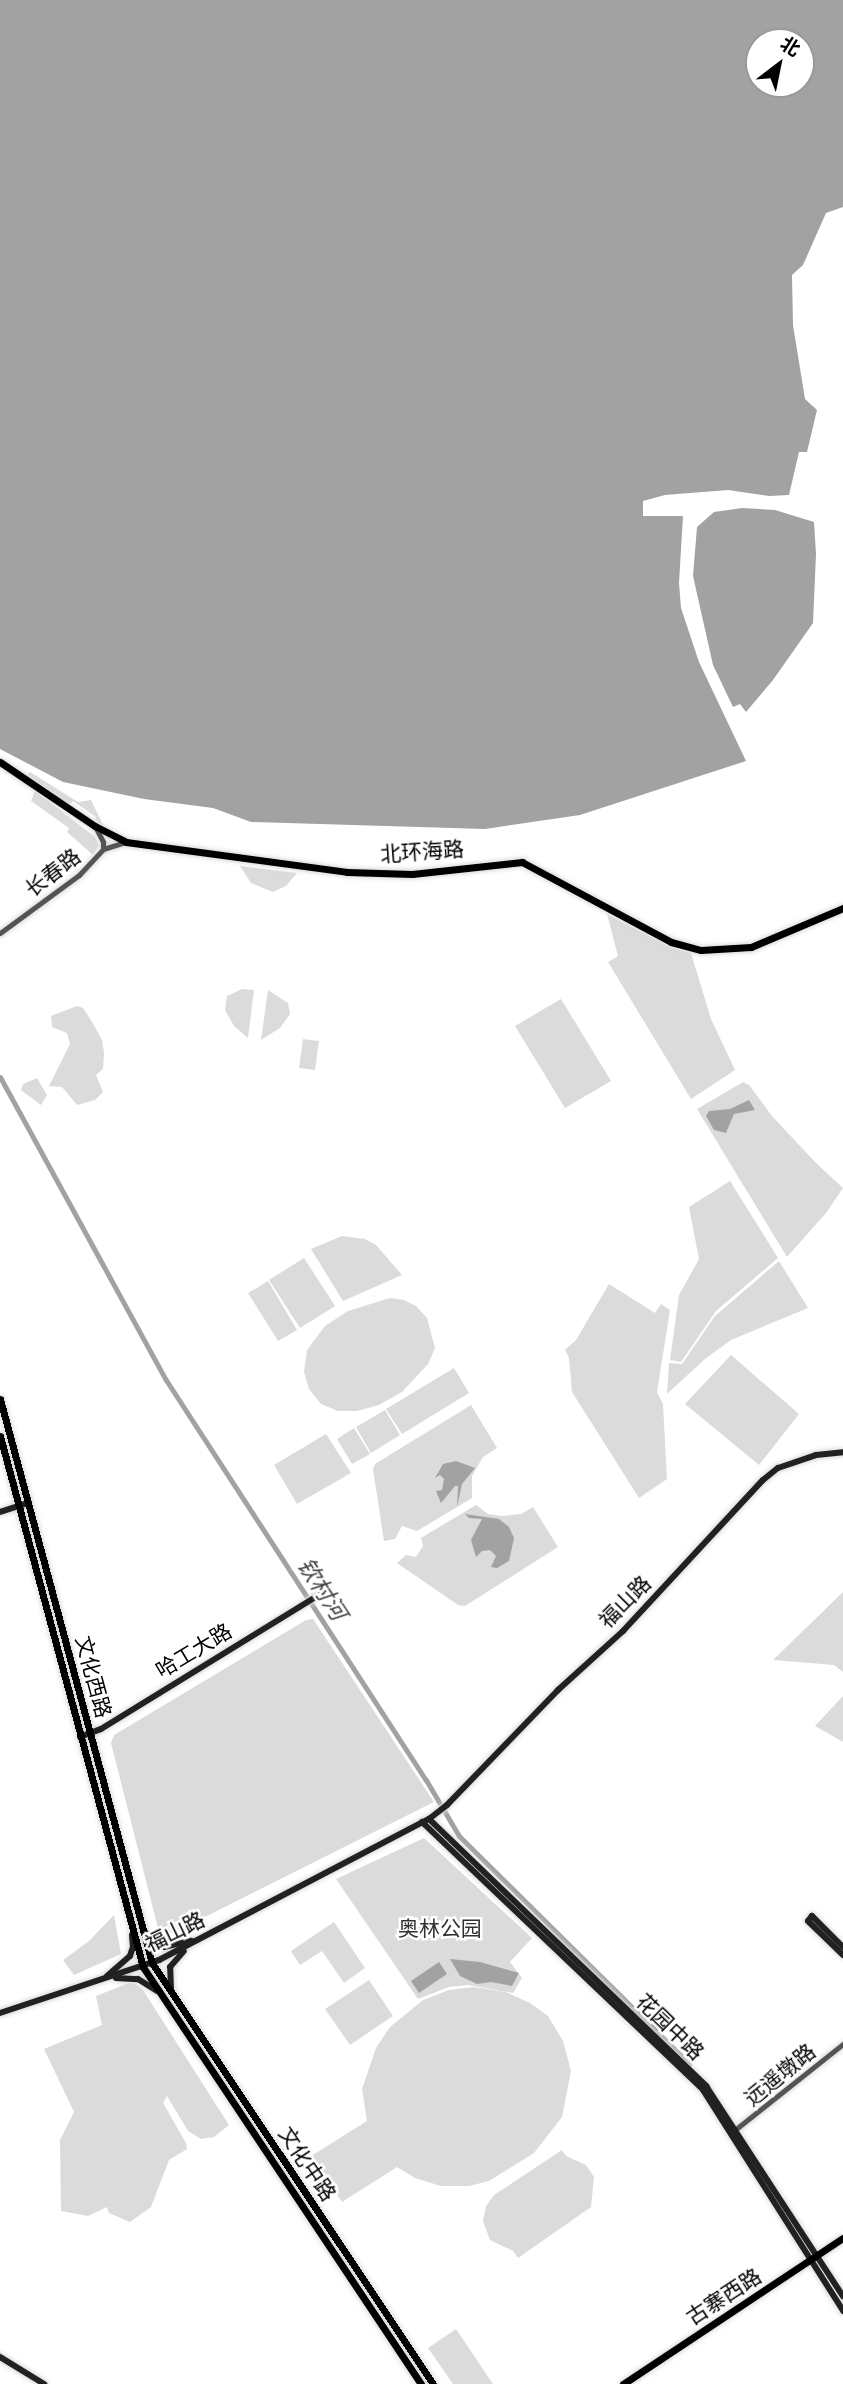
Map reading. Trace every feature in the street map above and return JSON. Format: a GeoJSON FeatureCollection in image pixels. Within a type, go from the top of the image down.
{"type":"FeatureCollection","features":[{"type":"Feature","properties":{"kind":"main road","name":"北环海路"},"geometry":{"type":"LineString","coordinates":[[0,762],[95,826],[126,842],[348,872],[412,874],[522,862],[671,942],[701,950],[751,947],[843,908]]}},
{"type":"Feature","properties":{"kind":"main road","name":"文化西路"},"geometry":{"type":"LineString","coordinates":[[0,1399],[152,1963]]}},
{"type":"Feature","properties":{"kind":"main road","name":"文化西路"},"geometry":{"type":"LineString","coordinates":[[0,1436],[143,1967]]}},
{"type":"Feature","properties":{"kind":"main road","name":"福山路"},"geometry":{"type":"LineString","coordinates":[[0,2013],[152,1963],[426,1820],[447,1805],[558,1690],[622,1631],[763,1480],[779,1468],[816,1455],[843,1452]]}},
{"type":"Feature","properties":{"kind":"main road"},"geometry":{"type":"LineString","coordinates":[[0,1512],[28,1503]]}},
{"type":"Feature","properties":{"kind":"main road","name":"哈工大路"},"geometry":{"type":"LineString","coordinates":[[80,1737],[90,1734],[324,1592]]}},
{"type":"Feature","properties":{"kind":"main road"},"geometry":{"type":"LineString","coordinates":[[426,1820],[703,2090],[815,2259],[843,2311]]}},
{"type":"Feature","properties":{"kind":"main road","name":"花园中路"},"geometry":{"type":"LineString","coordinates":[[426,1820],[706,2086],[736,2129],[815,2259],[843,2296]]}},
{"type":"Feature","properties":{"kind":"main road"},"geometry":{"type":"LineString","coordinates":[[843,1947],[812,1916],[808,1922],[843,1955]]}},
{"type":"Feature","properties":{"kind":"main road"},"geometry":{"type":"LineString","coordinates":[[140,1926],[153,1942],[164,1947],[200,1940]]}},
{"type":"Feature","properties":{"kind":"main road"},"geometry":{"type":"LineString","coordinates":[[103,1979],[130,1956],[133,1947],[131,1930]]}},
{"type":"Feature","properties":{"kind":"main road"},"geometry":{"type":"LineString","coordinates":[[171,1990],[169,1973],[176,1958],[200,1940]]}},
{"type":"Feature","properties":{"kind":"main road","name":"文化中路"},"geometry":{"type":"LineString","coordinates":[[152,1963],[433,2384]]}},
{"type":"Feature","properties":{"kind":"main road","name":"文化中路"},"geometry":{"type":"LineString","coordinates":[[143,1967],[421,2384]]}},
{"type":"Feature","properties":{"kind":"main road"},"geometry":{"type":"LineString","coordinates":[[103,1979],[131,1976],[146,1982],[158,1992]]}},
{"type":"Feature","properties":{"kind":"main road","name":"古寨西路"},"geometry":{"type":"LineString","coordinates":[[623,2384],[843,2238]]}},
{"type":"Feature","properties":{"kind":"main road"},"geometry":{"type":"LineString","coordinates":[[0,2357],[44,2384]]}},
{"type":"Feature","properties":{"kind":"street"},"geometry":{"type":"LineString","coordinates":[[95,826],[103,842],[103,849]]}},
{"type":"Feature","properties":{"kind":"street","name":"长春路"},"geometry":{"type":"LineString","coordinates":[[0,933],[79,876],[103,849],[126,842]]}},
{"type":"Feature","properties":{"kind":"street","name":"远遥墩路"},"geometry":{"type":"LineString","coordinates":[[736,2129],[843,2044]]}},
{"type":"Feature","properties":{"kind":"green space"},"geometry":{"type":"Polygon","coordinates":[[[30,772],[78,802],[91,800],[104,827],[95,820],[96,817],[73,801],[69,805],[27,775],[30,772]]]}},
{"type":"Feature","properties":{"kind":"green space"},"geometry":{"type":"Polygon","coordinates":[[[35,791],[95,837],[99,845],[93,855],[67,832],[69,828],[31,801],[35,791]]]}},
{"type":"Feature","properties":{"kind":"green space"},"geometry":{"type":"Polygon","coordinates":[[[240,866],[297,873],[286,886],[273,892],[251,883],[240,866]]]}},
{"type":"Feature","properties":{"kind":"green space"},"geometry":{"type":"Polygon","coordinates":[[[607,914],[672,948],[691,953],[711,1019],[735,1070],[691,1099],[608,962],[618,956],[607,914]]]}},
{"type":"Feature","properties":{"kind":"green space"},"geometry":{"type":"Polygon","coordinates":[[[242,989],[254,990],[248,1038],[234,1026],[225,1010],[227,996],[242,989]]]}},
{"type":"Feature","properties":{"kind":"green space"},"geometry":{"type":"Polygon","coordinates":[[[268,990],[288,1003],[290,1014],[280,1028],[261,1040],[268,990]]]}},
{"type":"Feature","properties":{"kind":"green space"},"geometry":{"type":"Polygon","coordinates":[[[561,999],[611,1081],[565,1108],[515,1026],[561,999]]]}},
{"type":"Feature","properties":{"kind":"green space"},"geometry":{"type":"Polygon","coordinates":[[[77,1006],[83,1008],[92,1022],[102,1040],[104,1053],[103,1069],[96,1075],[103,1092],[95,1100],[77,1105],[62,1087],[49,1086],[70,1044],[67,1033],[52,1027],[51,1016],[77,1006]]]}},
{"type":"Feature","properties":{"kind":"green space"},"geometry":{"type":"Polygon","coordinates":[[[303,1039],[319,1041],[315,1070],[299,1068],[303,1039]]]}},
{"type":"Feature","properties":{"kind":"green space"},"geometry":{"type":"Polygon","coordinates":[[[37,1078],[47,1095],[41,1105],[21,1090],[23,1084],[37,1078]]]}},
{"type":"Feature","properties":{"kind":"green space"},"geometry":{"type":"Polygon","coordinates":[[[743,1082],[749,1085],[772,1116],[816,1163],[843,1188],[826,1213],[787,1257],[697,1109],[743,1082]]]}},
{"type":"Feature","properties":{"kind":"green space"},"geometry":{"type":"Polygon","coordinates":[[[730,1181],[778,1258],[716,1311],[681,1362],[670,1360],[679,1295],[699,1259],[689,1207],[730,1181]]]}},
{"type":"Feature","properties":{"kind":"green space"},"geometry":{"type":"Polygon","coordinates":[[[342,1236],[365,1239],[376,1245],[402,1275],[343,1301],[311,1249],[342,1236]]]}},
{"type":"Feature","properties":{"kind":"green space"},"geometry":{"type":"Polygon","coordinates":[[[304,1258],[335,1306],[300,1328],[269,1280],[304,1258]]]}},
{"type":"Feature","properties":{"kind":"green space"},"geometry":{"type":"Polygon","coordinates":[[[779,1261],[808,1308],[731,1340],[705,1359],[667,1394],[669,1363],[682,1364],[715,1316],[779,1261]]]}},
{"type":"Feature","properties":{"kind":"green space"},"geometry":{"type":"Polygon","coordinates":[[[268,1281],[297,1330],[278,1341],[248,1293],[268,1281]]]}},
{"type":"Feature","properties":{"kind":"green space"},"geometry":{"type":"Polygon","coordinates":[[[609,1284],[655,1313],[661,1304],[670,1310],[657,1392],[663,1404],[667,1479],[639,1498],[572,1392],[569,1358],[565,1350],[576,1340],[609,1284]]]}},
{"type":"Feature","properties":{"kind":"green space"},"geometry":{"type":"Polygon","coordinates":[[[390,1298],[404,1300],[416,1306],[427,1318],[435,1348],[428,1364],[402,1392],[379,1405],[357,1411],[338,1411],[321,1404],[309,1389],[304,1372],[307,1350],[325,1326],[348,1311],[390,1298]]]}},
{"type":"Feature","properties":{"kind":"green space"},"geometry":{"type":"Polygon","coordinates":[[[731,1355],[799,1414],[759,1465],[685,1404],[731,1355]]]}},
{"type":"Feature","properties":{"kind":"green space"},"geometry":{"type":"Polygon","coordinates":[[[454,1368],[469,1393],[402,1434],[386,1409],[454,1368]]]}},
{"type":"Feature","properties":{"kind":"green space"},"geometry":{"type":"Polygon","coordinates":[[[471,1405],[497,1448],[483,1457],[472,1476],[472,1498],[417,1531],[402,1526],[395,1539],[384,1541],[373,1469],[375,1464],[471,1405]]]}},
{"type":"Feature","properties":{"kind":"green space"},"geometry":{"type":"Polygon","coordinates":[[[385,1410],[400,1435],[371,1453],[356,1427],[385,1410]]]}},
{"type":"Feature","properties":{"kind":"green space"},"geometry":{"type":"Polygon","coordinates":[[[354,1428],[370,1454],[352,1464],[337,1439],[354,1428]]]}},
{"type":"Feature","properties":{"kind":"green space"},"geometry":{"type":"Polygon","coordinates":[[[326,1434],[351,1473],[297,1504],[274,1465],[326,1434]]]}},
{"type":"Feature","properties":{"kind":"green space"},"geometry":{"type":"Polygon","coordinates":[[[476,1505],[488,1514],[502,1516],[521,1514],[533,1507],[558,1547],[465,1606],[458,1605],[397,1563],[406,1555],[416,1557],[423,1546],[421,1538],[476,1505]]]}},
{"type":"Feature","properties":{"kind":"green space"},"geometry":{"type":"Polygon","coordinates":[[[843,1592],[843,1672],[834,1665],[773,1660],[843,1592]]]}},
{"type":"Feature","properties":{"kind":"green space"},"geometry":{"type":"Polygon","coordinates":[[[313,1619],[434,1802],[169,1935],[159,1932],[111,1743],[114,1735],[306,1620],[313,1619]]]}},
{"type":"Feature","properties":{"kind":"green space"},"geometry":{"type":"Polygon","coordinates":[[[843,1696],[843,1742],[815,1726],[843,1696]]]}},
{"type":"Feature","properties":{"kind":"green space","name":"奥林公园"},"geometry":{"type":"Polygon","coordinates":[[[424,1838],[532,1938],[510,1962],[522,1978],[513,1993],[468,1985],[449,1987],[418,1999],[336,1879],[424,1838]]]}},
{"type":"Feature","properties":{"kind":"green space"},"geometry":{"type":"Polygon","coordinates":[[[114,1915],[121,1954],[74,1975],[63,1960],[89,1941],[114,1915]]]}},
{"type":"Feature","properties":{"kind":"green space"},"geometry":{"type":"Polygon","coordinates":[[[334,1922],[365,1968],[344,1983],[322,1951],[300,1965],[291,1951],[334,1922]]]}},
{"type":"Feature","properties":{"kind":"green space"},"geometry":{"type":"Polygon","coordinates":[[[369,1980],[393,2016],[350,2045],[325,2009],[369,1980]]]}},
{"type":"Feature","properties":{"kind":"green space"},"geometry":{"type":"Polygon","coordinates":[[[129,1983],[136,1984],[143,1990],[229,2125],[214,2137],[201,2139],[188,2131],[167,2096],[163,2103],[187,2149],[169,2160],[151,2207],[130,2222],[109,2213],[107,2207],[88,2216],[61,2211],[60,2140],[74,2112],[44,2049],[102,2025],[96,1996],[129,1983]]]}},
{"type":"Feature","properties":{"kind":"green space"},"geometry":{"type":"Polygon","coordinates":[[[474,1987],[506,1992],[530,2003],[548,2016],[563,2041],[571,2071],[562,2117],[534,2153],[489,2181],[469,2186],[441,2186],[415,2178],[397,2167],[342,2202],[311,2156],[367,2121],[362,2089],[376,2048],[390,2027],[423,2000],[449,1990],[474,1987]]]}},
{"type":"Feature","properties":{"kind":"green space"},"geometry":{"type":"Polygon","coordinates":[[[562,2150],[566,2156],[586,2165],[594,2177],[591,2207],[518,2258],[513,2251],[490,2240],[483,2221],[486,2206],[494,2195],[562,2150]]]}},
{"type":"Feature","properties":{"kind":"green space"},"geometry":{"type":"Polygon","coordinates":[[[456,2329],[493,2384],[453,2384],[428,2348],[456,2329]]]}},
{"type":"Feature","properties":{"kind":"shaded area"},"geometry":{"type":"Polygon","coordinates":[[[0,0],[843,0],[843,207],[826,213],[803,265],[792,275],[793,325],[805,399],[817,410],[807,452],[799,452],[789,495],[769,496],[728,490],[665,495],[643,501],[643,516],[683,516],[679,583],[681,608],[699,662],[746,761],[580,815],[485,829],[251,822],[213,808],[144,799],[63,782],[0,749],[0,0]]]}},
{"type":"Feature","properties":{"kind":"shaded area"},"geometry":{"type":"Polygon","coordinates":[[[742,508],[775,510],[814,522],[816,554],[813,623],[773,680],[746,712],[740,704],[733,707],[713,665],[693,576],[697,527],[714,512],[742,508]]]}},
{"type":"Feature","properties":{"kind":"shaded area"},"geometry":{"type":"Polygon","coordinates":[[[749,1100],[755,1110],[734,1114],[726,1133],[714,1130],[706,1116],[709,1111],[730,1109],[749,1100]]]}},
{"type":"Feature","properties":{"kind":"shaded area"},"geometry":{"type":"Polygon","coordinates":[[[456,1461],[475,1468],[462,1484],[457,1507],[458,1486],[455,1486],[441,1503],[436,1491],[442,1490],[444,1479],[440,1475],[435,1478],[443,1464],[456,1461]]]}},
{"type":"Feature","properties":{"kind":"shaded area"},"geometry":{"type":"Polygon","coordinates":[[[465,1514],[499,1519],[509,1527],[514,1538],[509,1561],[497,1568],[491,1567],[496,1556],[490,1550],[482,1551],[476,1557],[471,1540],[482,1519],[469,1518],[465,1514]]]}},
{"type":"Feature","properties":{"kind":"shaded area"},"geometry":{"type":"Polygon","coordinates":[[[450,1959],[480,1962],[519,1973],[512,1986],[491,1982],[477,1984],[460,1976],[450,1959]]]}},
{"type":"Feature","properties":{"kind":"shaded area"},"geometry":{"type":"Polygon","coordinates":[[[439,1962],[447,1974],[419,1993],[411,1981],[439,1962]]]}},
{"type":"Feature","properties":{"kind":"waterway","name":"钦村河"},"geometry":{"type":"LineString","coordinates":[[0,1077],[166,1380],[426,1780],[459,1836],[689,2064]]}}]}
